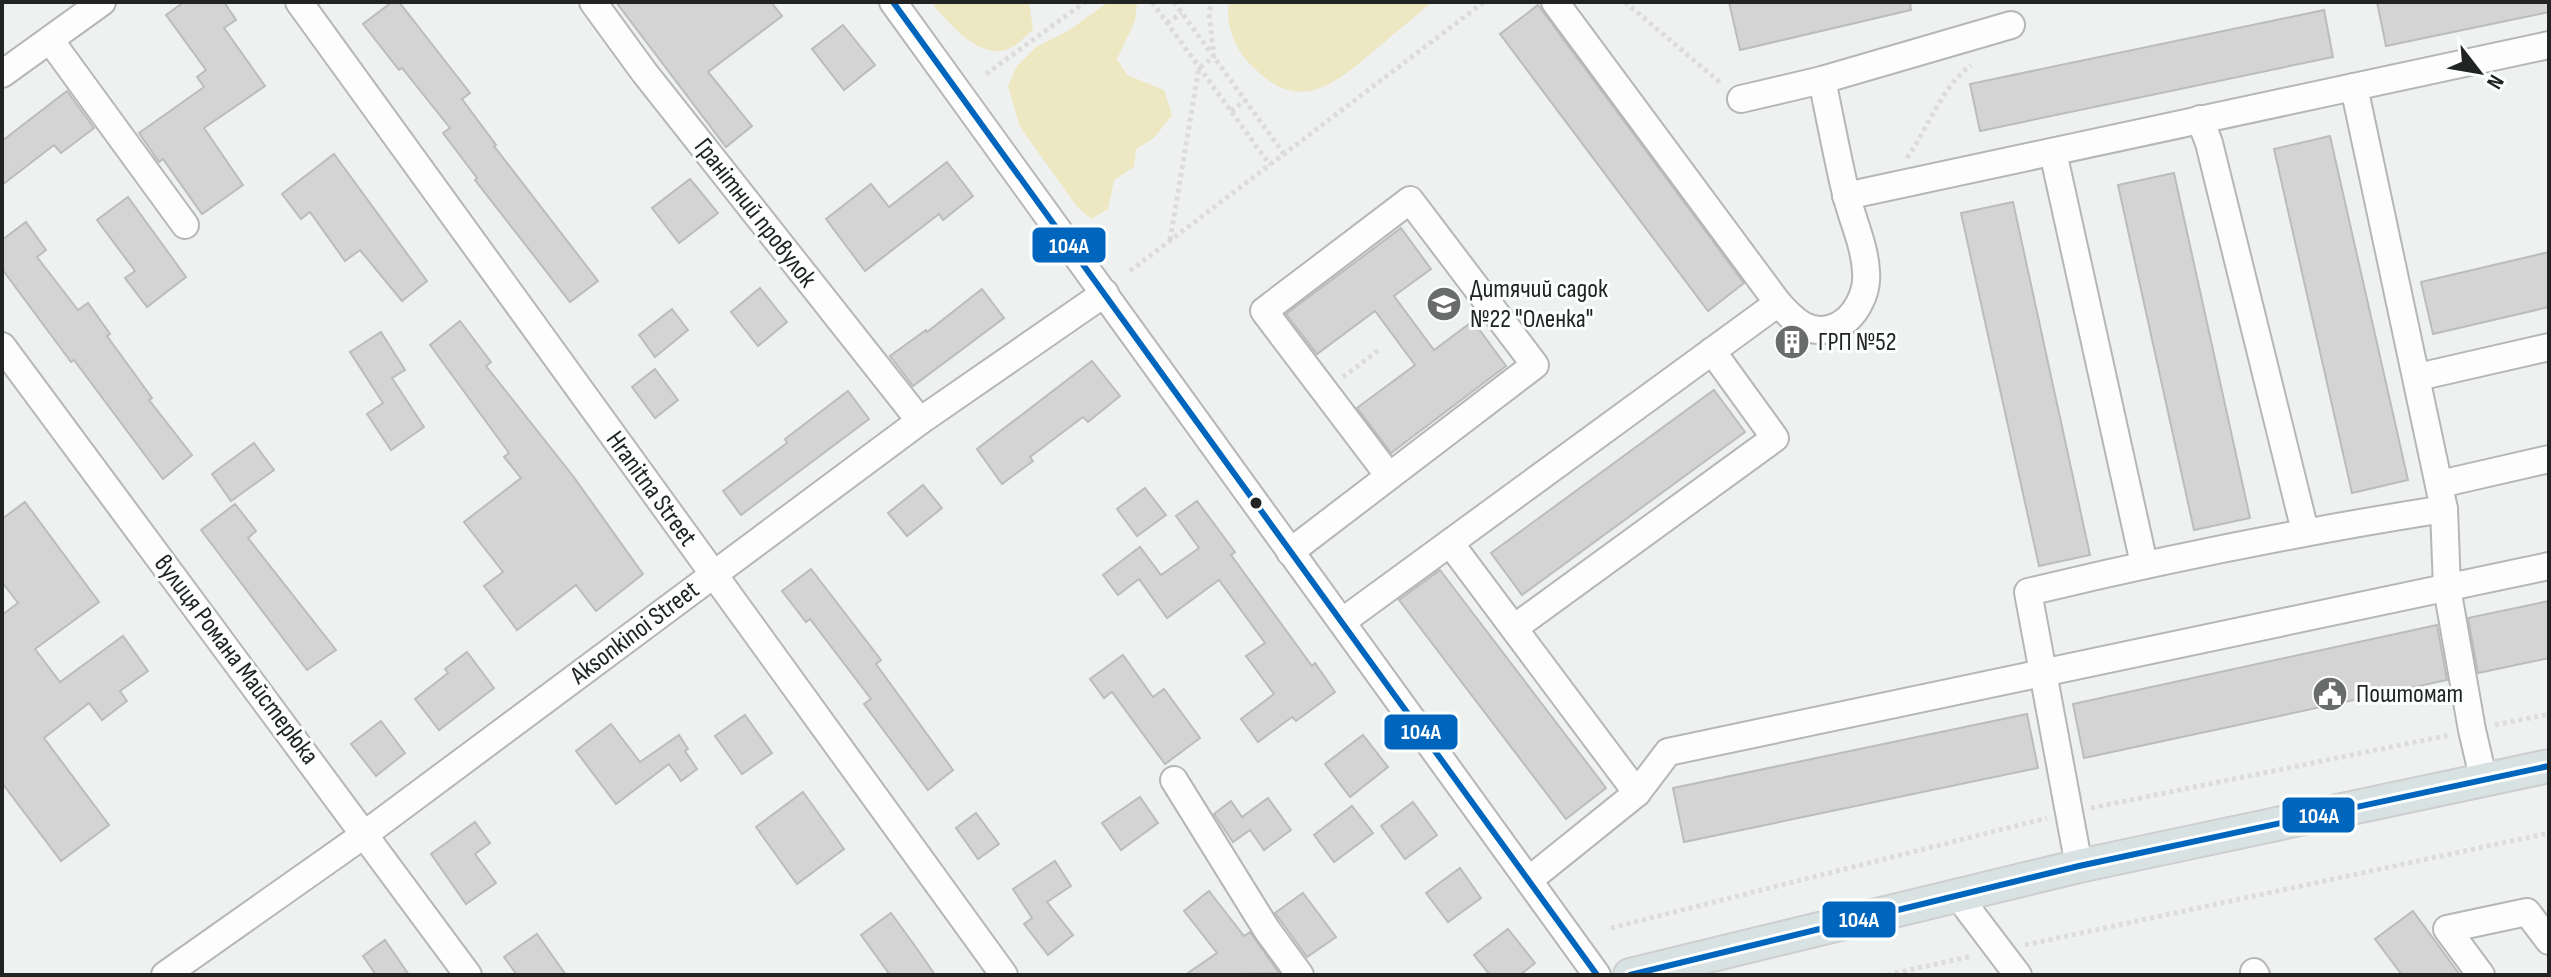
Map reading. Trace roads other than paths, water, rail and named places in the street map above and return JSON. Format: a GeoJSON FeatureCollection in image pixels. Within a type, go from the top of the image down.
{"type":"FeatureCollection","features":[{"type":"Feature","properties":{"kind":"main road"},"geometry":{"type":"LineString","coordinates":[[1630,975],[2079,866],[2549,766]]}},
{"type":"Feature","properties":{"kind":"street"},"geometry":{"type":"LineString","coordinates":[[2,74],[102,2]]}},
{"type":"Feature","properties":{"kind":"street","name":"Hranitna Street"},"geometry":{"type":"LineString","coordinates":[[299,2],[1004,975]]}},
{"type":"Feature","properties":{"kind":"street","name":"Гранітний провулок"},"geometry":{"type":"LineString","coordinates":[[593,2],[644,72],[920,421]]}},
{"type":"Feature","properties":{"kind":"street"},"geometry":{"type":"LineString","coordinates":[[893,2],[1597,975]]}},
{"type":"Feature","properties":{"kind":"street"},"geometry":{"type":"LineString","coordinates":[[1555,2],[1778,303],[1790,317],[1807,329],[1824,331],[1840,325],[1855,311],[1864,292],[1866,271],[1846,196],[1822,80]]}},
{"type":"Feature","properties":{"kind":"street"},"geometry":{"type":"LineString","coordinates":[[1741,99],[1822,80],[2011,25]]}},
{"type":"Feature","properties":{"kind":"street"},"geometry":{"type":"LineString","coordinates":[[50,40],[185,225]]}},
{"type":"Feature","properties":{"kind":"street"},"geometry":{"type":"LineString","coordinates":[[1846,196],[2549,45]]}},
{"type":"Feature","properties":{"kind":"street"},"geometry":{"type":"LineString","coordinates":[[2354,87],[2442,496],[2447,588],[2484,781]]}},
{"type":"Feature","properties":{"kind":"street"},"geometry":{"type":"LineString","coordinates":[[2200,119],[2209,143],[2305,531]]}},
{"type":"Feature","properties":{"kind":"street"},"geometry":{"type":"LineString","coordinates":[[2053,152],[2144,564]]}},
{"type":"Feature","properties":{"kind":"street"},"geometry":{"type":"LineString","coordinates":[[1290,552],[1535,365],[1410,200],[1264,311],[1389,476]]}},
{"type":"Feature","properties":{"kind":"street","name":"Aksonkinoi Street"},"geometry":{"type":"LineString","coordinates":[[165,975],[365,834],[920,421],[1105,293]]}},
{"type":"Feature","properties":{"kind":"street"},"geometry":{"type":"LineString","coordinates":[[1343,621],[1778,303]]}},
{"type":"Feature","properties":{"kind":"street","name":"вулиця Романа Майстерюка"},"geometry":{"type":"LineString","coordinates":[[2,346],[468,975]]}},
{"type":"Feature","properties":{"kind":"street"},"geometry":{"type":"LineString","coordinates":[[2418,377],[2549,347]]}},
{"type":"Feature","properties":{"kind":"street"},"geometry":{"type":"LineString","coordinates":[[1514,628],[1775,438],[1712,351]]}},
{"type":"Feature","properties":{"kind":"street"},"geometry":{"type":"LineString","coordinates":[[2079,866],[2028,592],[2305,531],[2442,496],[2549,459]]}},
{"type":"Feature","properties":{"kind":"street"},"geometry":{"type":"LineString","coordinates":[[1450,543],[1637,793]]}},
{"type":"Feature","properties":{"kind":"street"},"geometry":{"type":"LineString","coordinates":[[1529,880],[1637,793],[1668,752],[2549,566]]}},
{"type":"Feature","properties":{"kind":"street"},"geometry":{"type":"LineString","coordinates":[[1174,780],[1267,930],[1300,975]]}},
{"type":"Feature","properties":{"kind":"street"},"geometry":{"type":"LineString","coordinates":[[1958,896],[2018,975]]}},
{"type":"Feature","properties":{"kind":"street"},"geometry":{"type":"LineString","coordinates":[[2481,975],[2447,929],[2527,912],[2549,941]]}},
{"type":"Feature","properties":{"kind":"place","name":"Дитячий садок №22 \"Оленка\""},"geometry":{"type":"Point","coordinates":[1444,304]}},
{"type":"Feature","properties":{"kind":"place","name":"ГРП №52"},"geometry":{"type":"Point","coordinates":[1792,342]}},
{"type":"Feature","properties":{"kind":"place","name":"Поштомат"},"geometry":{"type":"Point","coordinates":[2330,694]}}]}
